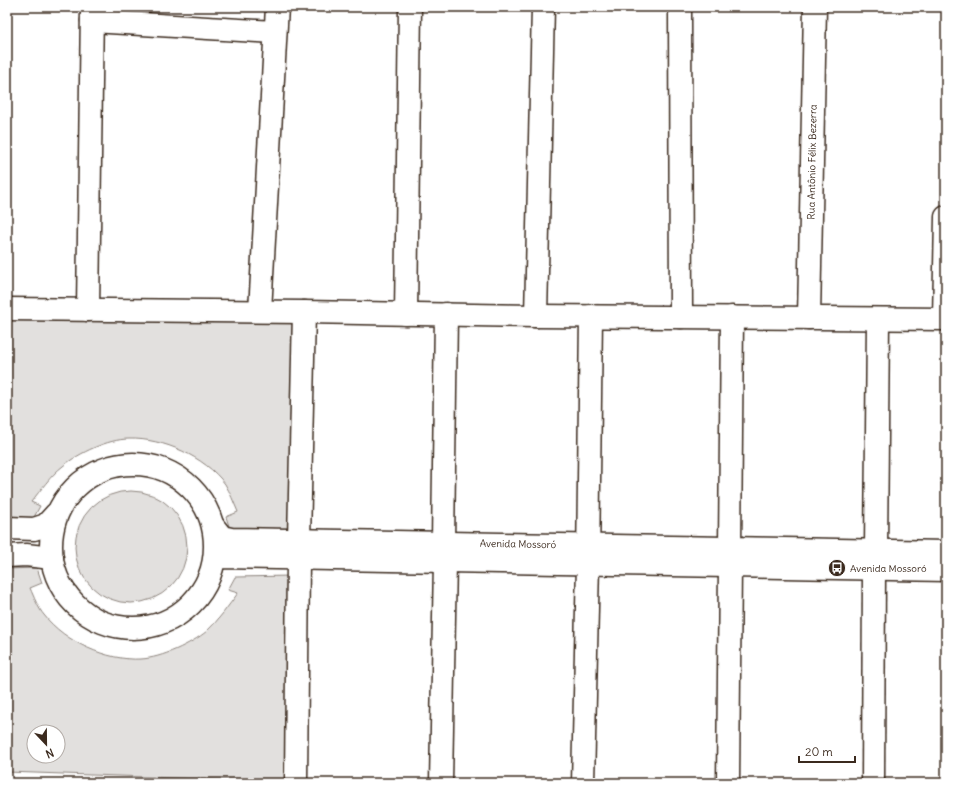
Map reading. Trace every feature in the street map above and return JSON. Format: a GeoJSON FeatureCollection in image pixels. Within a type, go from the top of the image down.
{"type":"FeatureCollection","features":[{"type":"Feature","properties":{"kind":"street"},"geometry":{"type":"LineString","coordinates":[[260,311],[277,7]]}},
{"type":"Feature","properties":{"kind":"street"},"geometry":{"type":"LineString","coordinates":[[406,314],[410,7]]}},
{"type":"Feature","properties":{"kind":"street"},"geometry":{"type":"LineString","coordinates":[[536,316],[543,7]]}},
{"type":"Feature","properties":{"kind":"street"},"geometry":{"type":"LineString","coordinates":[[680,7],[681,317]]}},
{"type":"Feature","properties":{"kind":"street","name":"Rua Antônio Félix Bezerra"},"geometry":{"type":"LineString","coordinates":[[809,318],[815,7]]}},
{"type":"Feature","properties":{"kind":"street"},"geometry":{"type":"LineString","coordinates":[[88,310],[92,14],[275,32]]}},
{"type":"Feature","properties":{"kind":"street"},"geometry":{"type":"LineString","coordinates":[[7,309],[260,311],[536,316],[945,319],[946,218]]}},
{"type":"Feature","properties":{"kind":"street"},"geometry":{"type":"LineString","coordinates":[[296,783],[298,549],[304,312]]}},
{"type":"Feature","properties":{"kind":"street"},"geometry":{"type":"LineString","coordinates":[[441,783],[446,314]]}},
{"type":"Feature","properties":{"kind":"street"},"geometry":{"type":"LineString","coordinates":[[583,783],[591,316]]}},
{"type":"Feature","properties":{"kind":"street"},"geometry":{"type":"LineString","coordinates":[[728,783],[732,317]]}},
{"type":"Feature","properties":{"kind":"street"},"geometry":{"type":"LineString","coordinates":[[873,783],[878,318]]}},
{"type":"Feature","properties":{"kind":"street"},"geometry":{"type":"LineString","coordinates":[[7,528],[34,529],[46,525],[56,514],[71,492],[100,471],[124,464],[150,465],[174,474],[194,489],[208,510],[214,527],[215,559],[209,579],[198,597],[183,612],[164,622],[144,627],[123,627],[102,622],[84,611],[69,596],[58,578],[52,558],[49,536],[56,514]]}},
{"type":"Feature","properties":{"kind":"street","name":"Avenida Mossoró"},"geometry":{"type":"LineString","coordinates":[[214,527],[222,537],[298,549],[875,560],[946,552]]}},
{"type":"Feature","properties":{"kind":"street"},"geometry":{"type":"LineString","coordinates":[[215,559],[298,549]]}},
{"type":"Feature","properties":{"kind":"street"},"geometry":{"type":"LineString","coordinates":[[7,556],[26,555],[52,558]]}},
{"type":"Feature","properties":{"kind":"street"},"geometry":{"type":"LineString","coordinates":[[875,560],[946,570]]}},
{"type":"Feature","properties":{"kind":"shaded area"},"geometry":{"type":"Polygon","coordinates":[[[7,317],[296,323],[288,531],[231,532],[226,517],[238,512],[227,487],[217,474],[206,465],[182,451],[156,442],[129,439],[112,441],[77,456],[54,474],[31,502],[40,506],[33,519],[7,519],[7,317]]]}},
{"type":"Feature","properties":{"kind":"shaded area"},"geometry":{"type":"Polygon","coordinates":[[[131,491],[152,495],[170,508],[183,526],[187,547],[183,568],[170,586],[152,599],[131,603],[110,599],[92,586],[79,568],[75,547],[79,526],[92,508],[110,495],[131,491]]]}},
{"type":"Feature","properties":{"kind":"shaded area"},"geometry":{"type":"Polygon","coordinates":[[[37,568],[42,583],[30,588],[44,615],[63,634],[88,648],[101,653],[128,659],[149,658],[176,650],[193,641],[207,631],[238,593],[228,590],[235,577],[291,576],[288,782],[7,772],[7,569],[37,568]]]}},
{"type":"Feature","properties":{"kind":"place","name":"Avenida Mossoró"},"geometry":{"type":"Point","coordinates":[837,568]}}]}
